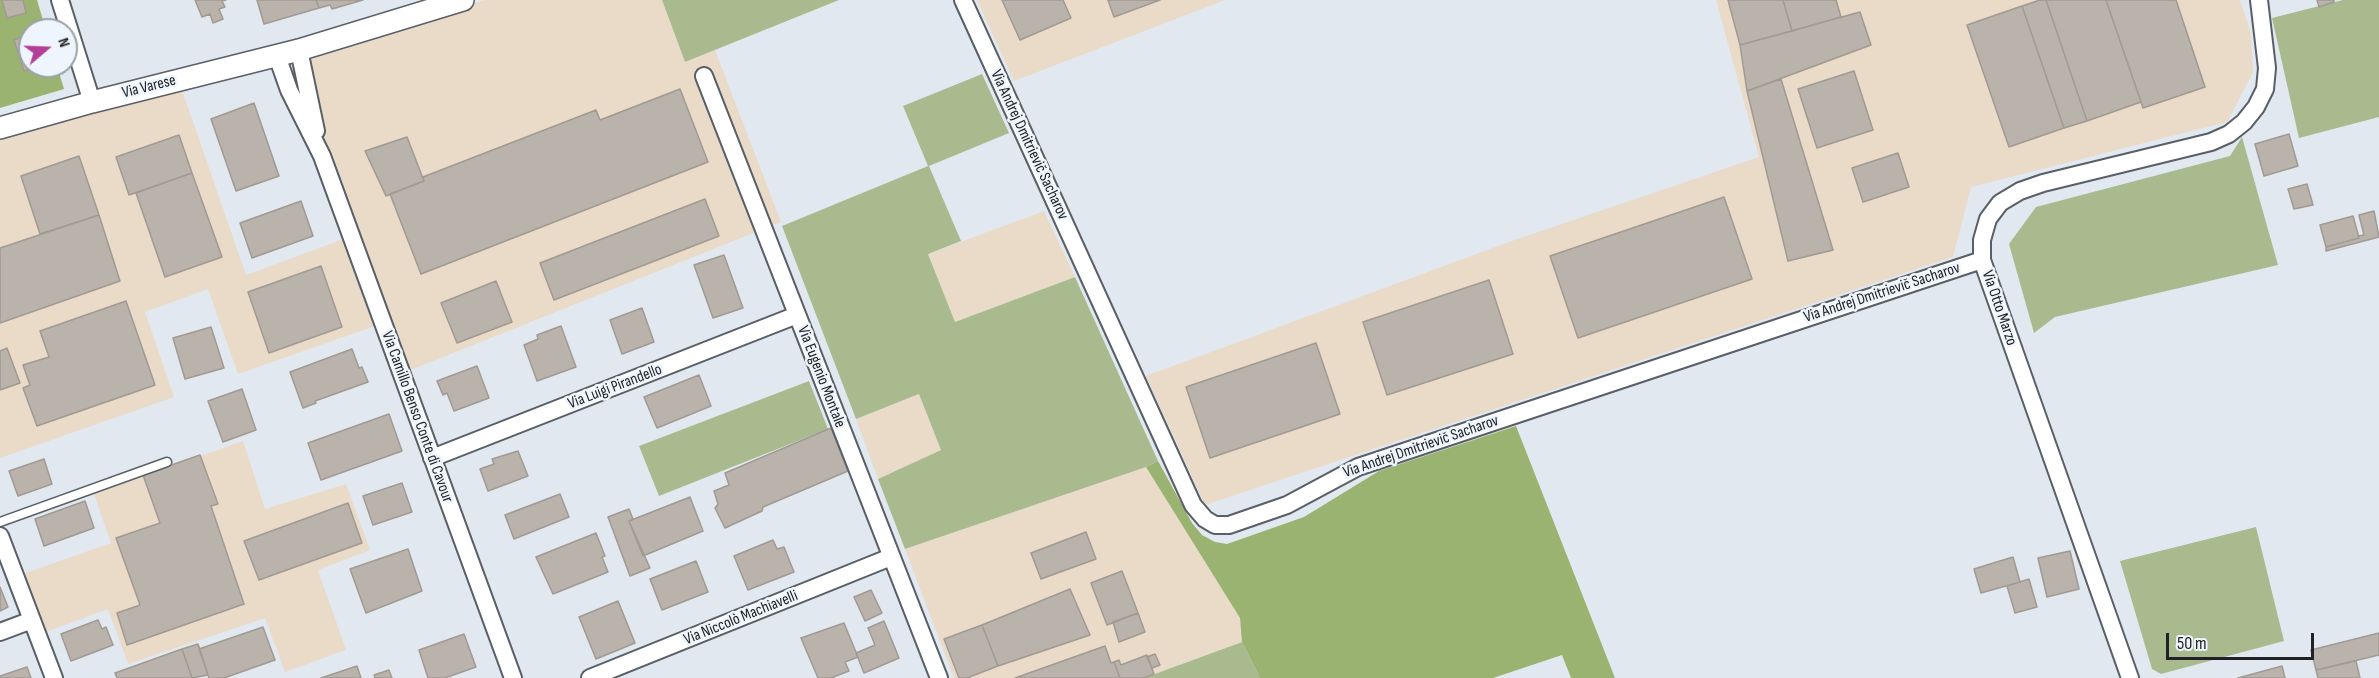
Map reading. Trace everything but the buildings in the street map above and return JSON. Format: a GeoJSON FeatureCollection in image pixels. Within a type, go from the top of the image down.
{"type":"FeatureCollection","features":[{"type":"Feature","properties":{"kind":"street"},"geometry":{"type":"LineString","coordinates":[[60,0],[92,102]]}},
{"type":"Feature","properties":{"kind":"street","name":"Via Varese"},"geometry":{"type":"LineString","coordinates":[[0,128],[92,102],[299,50],[463,0]]}},
{"type":"Feature","properties":{"kind":"street","name":"Via Andrej Dmitrievič Sacharov"},"geometry":{"type":"LineString","coordinates":[[963,0],[1193,505],[1205,519],[1215,525],[1229,525],[1287,505],[1358,467],[1982,261]]}},
{"type":"Feature","properties":{"kind":"street","name":"Via Otto Marzo"},"geometry":{"type":"LineString","coordinates":[[2130,678],[1982,261],[1982,240],[1988,219],[2000,203],[2020,191],[2043,183],[2211,141],[2229,134],[2244,122],[2256,107],[2265,90],[2267,68],[2259,0]]}},
{"type":"Feature","properties":{"kind":"street","name":"Via Camillo Benso Conte di Cavour"},"geometry":{"type":"LineString","coordinates":[[299,50],[322,156]]}},
{"type":"Feature","properties":{"kind":"street","name":"Via Camillo Benso Conte di Cavour"},"geometry":{"type":"LineString","coordinates":[[277,56],[289,90],[322,156],[513,678]]}},
{"type":"Feature","properties":{"kind":"street","name":"Via Eugenio Montale"},"geometry":{"type":"LineString","coordinates":[[704,76],[939,678]]}},
{"type":"Feature","properties":{"kind":"street","name":"Via Luigi Pirandello"},"geometry":{"type":"LineString","coordinates":[[432,458],[797,315]]}},
{"type":"Feature","properties":{"kind":"street"},"geometry":{"type":"LineString","coordinates":[[0,536],[54,678]]}},
{"type":"Feature","properties":{"kind":"street","name":"Via Niccolò Machiavelli"},"geometry":{"type":"LineString","coordinates":[[590,678],[891,557]]}},
{"type":"Feature","properties":{"kind":"street"},"geometry":{"type":"LineString","coordinates":[[0,632],[32,620]]}},
{"type":"Feature","properties":{"kind":"lane"},"geometry":{"type":"LineString","coordinates":[[0,522],[167,462]]}},
{"type":"Feature","properties":{"kind":"shaded area"},"geometry":{"type":"Polygon","coordinates":[[[485,0],[662,0],[685,62],[715,50],[781,222],[403,373],[326,159],[324,136],[302,56],[485,0]]]}},
{"type":"Feature","properties":{"kind":"shaded area"},"geometry":{"type":"Polygon","coordinates":[[[977,0],[1225,0],[1014,81],[977,0]]]}},
{"type":"Feature","properties":{"kind":"shaded area"},"geometry":{"type":"Polygon","coordinates":[[[1716,0],[2240,0],[2251,34],[2253,72],[2227,122],[1971,187],[1953,257],[1205,505],[1146,376],[1509,242],[1759,157],[1716,0]]]}},
{"type":"Feature","properties":{"kind":"shaded area"},"geometry":{"type":"Polygon","coordinates":[[[181,87],[246,275],[344,239],[375,326],[238,374],[208,289],[145,312],[174,397],[0,458],[0,135],[181,87]]]}},
{"type":"Feature","properties":{"kind":"shaded area"},"geometry":{"type":"Polygon","coordinates":[[[1044,211],[1075,277],[955,322],[928,254],[1044,211]]]}},
{"type":"Feature","properties":{"kind":"shaded area"},"geometry":{"type":"Polygon","coordinates":[[[920,394],[941,450],[878,479],[856,419],[920,394]]]}},
{"type":"Feature","properties":{"kind":"shaded area"},"geometry":{"type":"Polygon","coordinates":[[[243,441],[265,509],[346,484],[370,550],[318,570],[346,650],[285,672],[265,618],[128,664],[108,609],[43,633],[20,575],[111,543],[94,494],[243,441]]]}},
{"type":"Feature","properties":{"kind":"shaded area"},"geometry":{"type":"Polygon","coordinates":[[[1146,467],[1240,618],[1242,642],[1144,678],[954,678],[905,549],[1146,467]]]}},
{"type":"Feature","properties":{"kind":"green space"},"geometry":{"type":"Polygon","coordinates":[[[0,0],[37,0],[42,18],[18,18],[18,78],[61,78],[64,89],[0,108],[0,0]]]}},
{"type":"Feature","properties":{"kind":"green space"},"geometry":{"type":"Polygon","coordinates":[[[662,0],[839,0],[685,62],[662,0]]]}},
{"type":"Feature","properties":{"kind":"green space"},"geometry":{"type":"Polygon","coordinates":[[[2343,0],[2379,0],[2379,117],[2299,138],[2272,18],[2343,0]]]}},
{"type":"Feature","properties":{"kind":"green space"},"geometry":{"type":"Polygon","coordinates":[[[982,74],[1009,133],[929,166],[961,241],[928,254],[955,322],[1075,277],[1158,461],[905,549],[878,479],[941,450],[919,394],[856,419],[782,226],[928,166],[903,106],[982,74]]]}},
{"type":"Feature","properties":{"kind":"green space"},"geometry":{"type":"Polygon","coordinates":[[[2242,137],[2278,265],[2055,317],[2034,333],[2009,244],[2036,207],[2230,156],[2242,137]]]}},
{"type":"Feature","properties":{"kind":"green space"},"geometry":{"type":"Polygon","coordinates":[[[809,381],[828,429],[659,496],[639,446],[809,381]]]}},
{"type":"Feature","properties":{"kind":"green space"},"geometry":{"type":"Polygon","coordinates":[[[1516,426],[1615,678],[1571,678],[1562,655],[1493,678],[1260,678],[1242,642],[1240,618],[1146,467],[1158,461],[1192,523],[1202,535],[1215,542],[1227,544],[1304,517],[1379,471],[1516,426]]]}},
{"type":"Feature","properties":{"kind":"green space"},"geometry":{"type":"Polygon","coordinates":[[[2256,527],[2284,641],[2161,674],[2152,669],[2120,561],[2256,527]]]}},
{"type":"Feature","properties":{"kind":"green space"},"geometry":{"type":"Polygon","coordinates":[[[1242,642],[1260,678],[1144,678],[1242,642]]]}}]}
